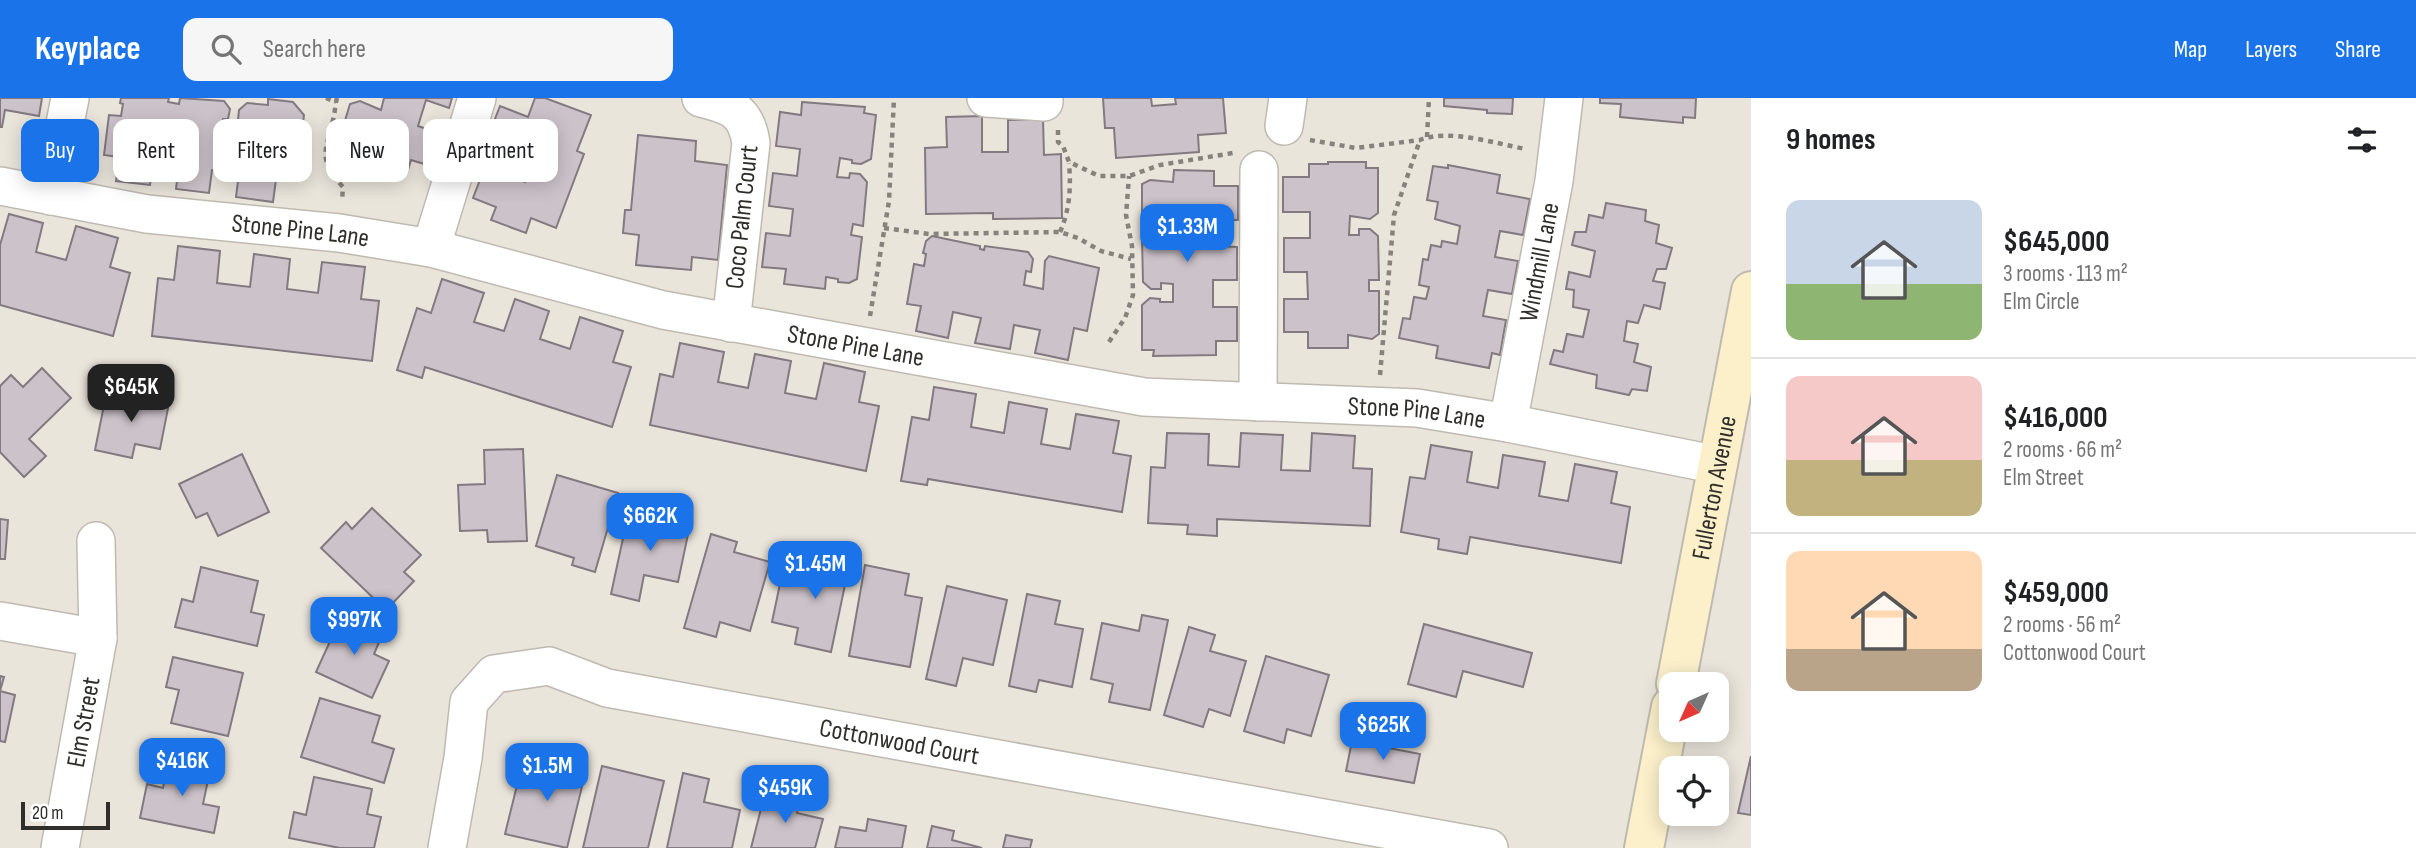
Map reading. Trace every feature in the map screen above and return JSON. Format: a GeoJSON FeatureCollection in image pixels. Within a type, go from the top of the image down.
{"type":"FeatureCollection","features":[{"type":"Feature","properties":{"kind":"main road","name":"Fullerton Avenue"},"geometry":{"type":"LineString","coordinates":[[1678,672],[1751,291]]}},
{"type":"Feature","properties":{"kind":"main road"},"geometry":{"type":"LineString","coordinates":[[1644,848],[1664,742]]}},
{"type":"Feature","properties":{"kind":"street"},"geometry":{"type":"LineString","coordinates":[[51,196],[70,98]]}},
{"type":"Feature","properties":{"kind":"street"},"geometry":{"type":"LineString","coordinates":[[431,248],[477,98]]}},
{"type":"Feature","properties":{"kind":"street","name":"Coco Palm Court"},"geometry":{"type":"LineString","coordinates":[[701,98],[725,104],[736,111],[745,120],[751,143],[731,323]]}},
{"type":"Feature","properties":{"kind":"street"},"geometry":{"type":"LineString","coordinates":[[986,98],[1044,102],[1044,98]]}},
{"type":"Feature","properties":{"kind":"street","name":"Windmill Lane"},"geometry":{"type":"LineString","coordinates":[[1508,423],[1554,181],[1564,98]]}},
{"type":"Feature","properties":{"kind":"street"},"geometry":{"type":"LineString","coordinates":[[1258,402],[1259,170]]}},
{"type":"Feature","properties":{"kind":"street","name":"Stone Pine Lane"},"geometry":{"type":"LineString","coordinates":[[0,186],[147,214],[339,233],[431,248],[663,310],[1144,397],[1417,408],[1508,423],[1718,465]]}},
{"type":"Feature","properties":{"kind":"street","name":"Elm Street"},"geometry":{"type":"LineString","coordinates":[[60,848],[98,638],[96,541]]}},
{"type":"Feature","properties":{"kind":"street"},"geometry":{"type":"LineString","coordinates":[[0,621],[98,638]]}},
{"type":"Feature","properties":{"kind":"street","name":"Cottonwood Court"},"geometry":{"type":"LineString","coordinates":[[447,848],[470,702],[494,674],[549,666],[607,688],[1489,848]]}},
{"type":"Feature","properties":{"kind":"path"},"geometry":{"type":"LineString","coordinates":[[326,98],[337,100],[324,158],[332,175],[343,187],[339,233]]}},
{"type":"Feature","properties":{"kind":"path"},"geometry":{"type":"LineString","coordinates":[[865,346],[889,201],[894,98]]}},
{"type":"Feature","properties":{"kind":"path"},"geometry":{"type":"LineString","coordinates":[[1427,137],[1429,98]]}},
{"type":"Feature","properties":{"kind":"path"},"geometry":{"type":"LineString","coordinates":[[1378,406],[1394,215],[1420,139]]}},
{"type":"Feature","properties":{"kind":"path"},"geometry":{"type":"LineString","coordinates":[[1060,232],[1067,217],[1070,198],[1069,162]]}},
{"type":"Feature","properties":{"kind":"path"},"geometry":{"type":"LineString","coordinates":[[1109,342],[1125,318],[1133,295],[1132,246],[1126,215],[1129,176]]}},
{"type":"Feature","properties":{"kind":"path"},"geometry":{"type":"LineString","coordinates":[[884,228],[929,234],[1060,232],[1078,238],[1101,251],[1131,259]]}},
{"type":"Feature","properties":{"kind":"building"},"geometry":{"type":"Polygon","coordinates":[[[0,98],[42,98],[39,116],[5,110],[0,127],[0,98]]]}},
{"type":"Feature","properties":{"kind":"building"},"geometry":{"type":"Polygon","coordinates":[[[121,98],[169,98],[168,102],[179,104],[180,98],[224,101],[230,109],[228,119],[213,119],[213,170],[209,193],[176,189],[177,182],[199,182],[199,119],[113,119],[113,156],[104,155],[109,115],[121,116],[123,104],[120,103],[121,98]]]}},
{"type":"Feature","properties":{"kind":"building"},"geometry":{"type":"Polygon","coordinates":[[[384,98],[452,98],[449,108],[426,100],[418,126],[423,128],[423,164],[411,160],[409,166],[409,119],[345,119],[350,104],[360,101],[381,110],[384,98]]]}},
{"type":"Feature","properties":{"kind":"building"},"geometry":{"type":"Polygon","coordinates":[[[535,98],[545,98],[591,115],[577,151],[584,154],[556,228],[531,218],[526,233],[491,220],[496,207],[473,198],[479,182],[558,182],[558,119],[495,119],[500,106],[528,117],[535,98]]]}},
{"type":"Feature","properties":{"kind":"building"},"geometry":{"type":"Polygon","coordinates":[[[1103,98],[1151,98],[1152,106],[1176,104],[1175,98],[1223,98],[1226,133],[1198,135],[1199,152],[1116,158],[1114,128],[1105,128],[1103,98]]]}},
{"type":"Feature","properties":{"kind":"building"},"geometry":{"type":"Polygon","coordinates":[[[1444,98],[1513,98],[1512,114],[1444,106],[1444,98]]]}},
{"type":"Feature","properties":{"kind":"building"},"geometry":{"type":"Polygon","coordinates":[[[1600,98],[1696,98],[1695,118],[1683,117],[1683,123],[1620,117],[1621,104],[1600,103],[1600,98]]]}},
{"type":"Feature","properties":{"kind":"building"},"geometry":{"type":"Polygon","coordinates":[[[268,99],[293,102],[304,115],[303,119],[238,119],[239,110],[247,103],[268,105],[268,99]]]}},
{"type":"Feature","properties":{"kind":"building"},"geometry":{"type":"Polygon","coordinates":[[[802,102],[865,107],[864,113],[876,115],[871,159],[861,164],[840,158],[837,177],[849,178],[850,173],[860,174],[867,182],[863,226],[853,224],[851,235],[862,237],[857,279],[849,283],[826,277],[825,289],[784,284],[786,269],[762,267],[766,233],[790,236],[793,209],[769,206],[773,173],[797,176],[800,149],[776,146],[780,112],[801,115],[802,102]]]}},
{"type":"Feature","properties":{"kind":"building"},"geometry":{"type":"Polygon","coordinates":[[[982,116],[982,152],[1008,152],[1008,120],[1043,119],[1044,155],[1061,154],[1062,218],[993,219],[993,213],[926,214],[925,148],[947,147],[946,117],[982,116]]]}},
{"type":"Feature","properties":{"kind":"building"},"geometry":{"type":"Polygon","coordinates":[[[638,135],[696,141],[695,161],[727,165],[718,260],[692,257],[691,270],[636,265],[639,235],[623,233],[625,210],[631,210],[638,135]]]}},
{"type":"Feature","properties":{"kind":"building"},"geometry":{"type":"Polygon","coordinates":[[[1366,162],[1366,168],[1378,168],[1378,213],[1370,219],[1350,216],[1349,235],[1359,235],[1359,229],[1370,229],[1378,236],[1379,280],[1369,280],[1369,291],[1379,291],[1379,334],[1372,339],[1348,335],[1348,348],[1308,348],[1308,332],[1284,332],[1284,299],[1308,299],[1307,272],[1284,272],[1284,238],[1310,238],[1310,212],[1283,212],[1283,177],[1309,177],[1309,164],[1366,162]]]}},
{"type":"Feature","properties":{"kind":"building"},"geometry":{"type":"Polygon","coordinates":[[[1448,165],[1500,175],[1497,193],[1530,199],[1523,235],[1500,231],[1495,257],[1518,261],[1512,294],[1488,290],[1483,316],[1506,320],[1500,355],[1492,353],[1489,368],[1436,358],[1438,346],[1399,338],[1403,318],[1410,319],[1414,297],[1426,299],[1429,287],[1419,285],[1423,259],[1428,260],[1431,245],[1441,247],[1442,241],[1457,244],[1460,226],[1435,219],[1438,202],[1427,200],[1433,166],[1448,168],[1448,165]]]}},
{"type":"Feature","properties":{"kind":"building"},"geometry":{"type":"Polygon","coordinates":[[[1174,170],[1214,171],[1214,186],[1238,186],[1238,220],[1214,220],[1214,246],[1237,247],[1237,280],[1213,280],[1213,307],[1237,307],[1237,341],[1216,341],[1216,355],[1153,356],[1154,350],[1142,350],[1142,305],[1150,298],[1160,299],[1160,302],[1173,302],[1173,284],[1161,283],[1161,289],[1151,289],[1143,282],[1142,238],[1153,238],[1153,227],[1142,227],[1142,184],[1150,180],[1173,182],[1174,170]]]}},
{"type":"Feature","properties":{"kind":"building"},"geometry":{"type":"Polygon","coordinates":[[[124,182],[150,182],[150,185],[124,182]]]}},
{"type":"Feature","properties":{"kind":"building"},"geometry":{"type":"Polygon","coordinates":[[[238,182],[276,182],[273,202],[236,197],[238,182]]]}},
{"type":"Feature","properties":{"kind":"building"},"geometry":{"type":"Polygon","coordinates":[[[1606,203],[1646,210],[1645,221],[1659,225],[1656,243],[1672,248],[1666,269],[1657,269],[1653,281],[1665,283],[1660,309],[1644,305],[1638,323],[1627,321],[1624,341],[1638,344],[1634,362],[1651,367],[1647,391],[1632,389],[1629,395],[1596,388],[1597,375],[1550,364],[1554,350],[1563,352],[1567,334],[1583,337],[1589,310],[1573,307],[1574,290],[1566,289],[1569,272],[1590,277],[1595,251],[1572,245],[1575,232],[1586,232],[1589,215],[1603,218],[1606,203]]]}},
{"type":"Feature","properties":{"kind":"building"},"geometry":{"type":"Polygon","coordinates":[[[9,214],[43,223],[36,252],[66,260],[76,226],[118,238],[110,267],[130,273],[113,336],[0,305],[0,245],[9,214]]]}},
{"type":"Feature","properties":{"kind":"building"},"geometry":{"type":"Polygon","coordinates":[[[932,236],[980,246],[980,249],[984,250],[985,246],[1028,252],[1033,259],[1031,272],[1026,271],[1024,285],[1043,289],[1045,261],[1049,256],[1099,268],[1087,331],[1074,328],[1068,360],[1035,353],[1040,330],[1014,325],[1010,349],[975,343],[981,318],[953,312],[948,338],[916,331],[921,306],[907,304],[914,264],[924,266],[926,241],[932,236]]]}},
{"type":"Feature","properties":{"kind":"building"},"geometry":{"type":"Polygon","coordinates":[[[178,246],[220,251],[217,283],[250,287],[254,254],[290,259],[287,289],[318,293],[322,262],[365,267],[361,299],[379,301],[372,361],[152,336],[158,278],[174,280],[178,246]]]}},
{"type":"Feature","properties":{"kind":"building"},"geometry":{"type":"Polygon","coordinates":[[[442,279],[484,293],[474,322],[504,331],[515,299],[549,311],[540,339],[570,349],[580,317],[623,331],[613,362],[631,367],[612,427],[425,367],[422,378],[397,370],[417,308],[431,313],[442,279]]]}},
{"type":"Feature","properties":{"kind":"building"},"geometry":{"type":"Polygon","coordinates":[[[680,343],[724,352],[718,382],[748,388],[755,354],[791,361],[785,393],[816,399],[824,363],[865,372],[859,402],[879,406],[866,471],[650,425],[660,374],[673,377],[680,343]]]}},
{"type":"Feature","properties":{"kind":"building"},"geometry":{"type":"Polygon","coordinates":[[[42,368],[71,398],[29,439],[46,456],[24,477],[0,452],[0,386],[11,375],[23,387],[42,368]]]}},
{"type":"Feature","properties":{"kind":"building"},"geometry":{"type":"Polygon","coordinates":[[[934,387],[976,394],[971,427],[1004,433],[1009,402],[1047,409],[1041,444],[1070,449],[1076,414],[1119,421],[1113,453],[1131,456],[1122,512],[928,479],[927,485],[901,481],[912,417],[929,420],[934,387]]]}},
{"type":"Feature","properties":{"kind":"building"},"geometry":{"type":"Polygon","coordinates":[[[107,390],[169,403],[160,449],[135,444],[132,458],[95,450],[107,390]]]}},
{"type":"Feature","properties":{"kind":"building"},"geometry":{"type":"Polygon","coordinates":[[[1167,433],[1209,434],[1208,465],[1239,467],[1241,433],[1283,435],[1281,470],[1310,471],[1312,433],[1355,436],[1353,468],[1372,469],[1370,526],[1217,519],[1217,536],[1187,534],[1188,525],[1148,523],[1151,467],[1165,468],[1167,433]]]}},
{"type":"Feature","properties":{"kind":"building"},"geometry":{"type":"Polygon","coordinates":[[[1431,445],[1472,452],[1467,482],[1498,488],[1503,455],[1545,462],[1539,496],[1568,501],[1575,464],[1617,472],[1611,503],[1630,507],[1621,563],[1470,537],[1467,554],[1438,549],[1439,539],[1401,532],[1410,477],[1425,479],[1431,445]]]}},
{"type":"Feature","properties":{"kind":"building"},"geometry":{"type":"Polygon","coordinates":[[[523,449],[527,541],[488,542],[487,530],[460,531],[458,485],[485,484],[484,450],[523,449]]]}},
{"type":"Feature","properties":{"kind":"building"},"geometry":{"type":"Polygon","coordinates":[[[242,454],[269,512],[218,536],[207,513],[196,518],[179,484],[242,454]]]}},
{"type":"Feature","properties":{"kind":"building"},"geometry":{"type":"Polygon","coordinates":[[[557,475],[618,493],[595,572],[572,565],[574,558],[536,546],[557,475]]]}},
{"type":"Feature","properties":{"kind":"building"},"geometry":{"type":"Polygon","coordinates":[[[372,508],[421,555],[404,572],[414,581],[386,610],[321,548],[346,522],[352,529],[372,508]]]}},
{"type":"Feature","properties":{"kind":"building"},"geometry":{"type":"Polygon","coordinates":[[[659,513],[691,520],[678,582],[644,575],[639,601],[611,594],[628,515],[658,521],[659,513]]]}},
{"type":"Feature","properties":{"kind":"building"},"geometry":{"type":"Polygon","coordinates":[[[0,519],[8,520],[5,559],[0,559],[0,519]]]}},
{"type":"Feature","properties":{"kind":"building"},"geometry":{"type":"Polygon","coordinates":[[[711,534],[737,542],[734,552],[770,562],[750,631],[720,622],[716,637],[684,628],[711,534]]]}},
{"type":"Feature","properties":{"kind":"building"},"geometry":{"type":"Polygon","coordinates":[[[815,548],[851,556],[831,652],[795,644],[798,628],[772,622],[781,579],[807,586],[815,548]]]}},
{"type":"Feature","properties":{"kind":"building"},"geometry":{"type":"Polygon","coordinates":[[[865,565],[909,574],[905,595],[922,598],[910,667],[849,656],[865,565]]]}},
{"type":"Feature","properties":{"kind":"building"},"geometry":{"type":"Polygon","coordinates":[[[201,567],[258,581],[251,612],[264,615],[257,646],[175,627],[182,599],[193,602],[201,567]]]}},
{"type":"Feature","properties":{"kind":"building"},"geometry":{"type":"Polygon","coordinates":[[[947,586],[1007,600],[993,665],[963,658],[956,686],[926,679],[947,586]]]}},
{"type":"Feature","properties":{"kind":"building"},"geometry":{"type":"Polygon","coordinates":[[[1027,594],[1060,601],[1055,624],[1083,629],[1072,687],[1039,680],[1036,692],[1009,686],[1027,594]]]}},
{"type":"Feature","properties":{"kind":"building"},"geometry":{"type":"Polygon","coordinates":[[[342,615],[383,633],[374,654],[389,661],[372,698],[316,672],[342,615]]]}},
{"type":"Feature","properties":{"kind":"building"},"geometry":{"type":"Polygon","coordinates":[[[1142,615],[1168,620],[1150,710],[1109,702],[1113,684],[1091,679],[1102,623],[1139,631],[1142,615]]]}},
{"type":"Feature","properties":{"kind":"building"},"geometry":{"type":"Polygon","coordinates":[[[1424,624],[1532,653],[1523,687],[1463,671],[1456,697],[1408,684],[1424,624]]]}},
{"type":"Feature","properties":{"kind":"building"},"geometry":{"type":"Polygon","coordinates":[[[1189,627],[1215,635],[1210,651],[1246,661],[1230,716],[1209,709],[1203,727],[1164,715],[1189,627]]]}},
{"type":"Feature","properties":{"kind":"building"},"geometry":{"type":"Polygon","coordinates":[[[1266,656],[1329,675],[1311,736],[1287,729],[1284,743],[1244,731],[1266,656]]]}},
{"type":"Feature","properties":{"kind":"building"},"geometry":{"type":"Polygon","coordinates":[[[173,657],[243,673],[228,736],[171,723],[179,690],[166,687],[173,657]]]}},
{"type":"Feature","properties":{"kind":"building"},"geometry":{"type":"Polygon","coordinates":[[[0,691],[15,695],[5,742],[0,741],[0,691]]]}},
{"type":"Feature","properties":{"kind":"building"},"geometry":{"type":"Polygon","coordinates":[[[320,698],[380,716],[372,742],[394,749],[384,783],[301,757],[320,698]]]}},
{"type":"Feature","properties":{"kind":"building"},"geometry":{"type":"Polygon","coordinates":[[[1352,741],[1420,754],[1414,783],[1346,771],[1352,741]]]}},
{"type":"Feature","properties":{"kind":"building"},"geometry":{"type":"Polygon","coordinates":[[[1751,756],[1751,815],[1738,813],[1751,756]]]}},
{"type":"Feature","properties":{"kind":"building"},"geometry":{"type":"Polygon","coordinates":[[[169,757],[211,766],[203,804],[219,807],[214,833],[140,818],[147,784],[163,788],[169,757]]]}},
{"type":"Feature","properties":{"kind":"building"},"geometry":{"type":"Polygon","coordinates":[[[552,757],[587,766],[567,848],[505,834],[521,769],[547,776],[552,757]]]}},
{"type":"Feature","properties":{"kind":"building"},"geometry":{"type":"Polygon","coordinates":[[[602,766],[664,781],[648,848],[583,848],[602,766]]]}},
{"type":"Feature","properties":{"kind":"building"},"geometry":{"type":"Polygon","coordinates":[[[683,773],[709,779],[704,802],[740,810],[732,848],[667,848],[683,773]]]}},
{"type":"Feature","properties":{"kind":"building"},"geometry":{"type":"Polygon","coordinates":[[[314,777],[372,789],[367,814],[381,817],[374,848],[340,848],[289,838],[294,812],[306,815],[314,777]]]}},
{"type":"Feature","properties":{"kind":"building"},"geometry":{"type":"Polygon","coordinates":[[[765,793],[800,801],[797,813],[823,819],[815,848],[751,848],[765,793]]]}},
{"type":"Feature","properties":{"kind":"building"},"geometry":{"type":"Polygon","coordinates":[[[868,819],[906,826],[902,848],[835,848],[840,827],[866,831],[868,819]]]}},
{"type":"Feature","properties":{"kind":"building"},"geometry":{"type":"Polygon","coordinates":[[[932,826],[954,831],[952,840],[982,848],[927,848],[932,826]]]}},
{"type":"Feature","properties":{"kind":"building"},"geometry":{"type":"Polygon","coordinates":[[[1006,835],[1032,840],[1030,848],[1003,848],[1006,835]]]}}]}
